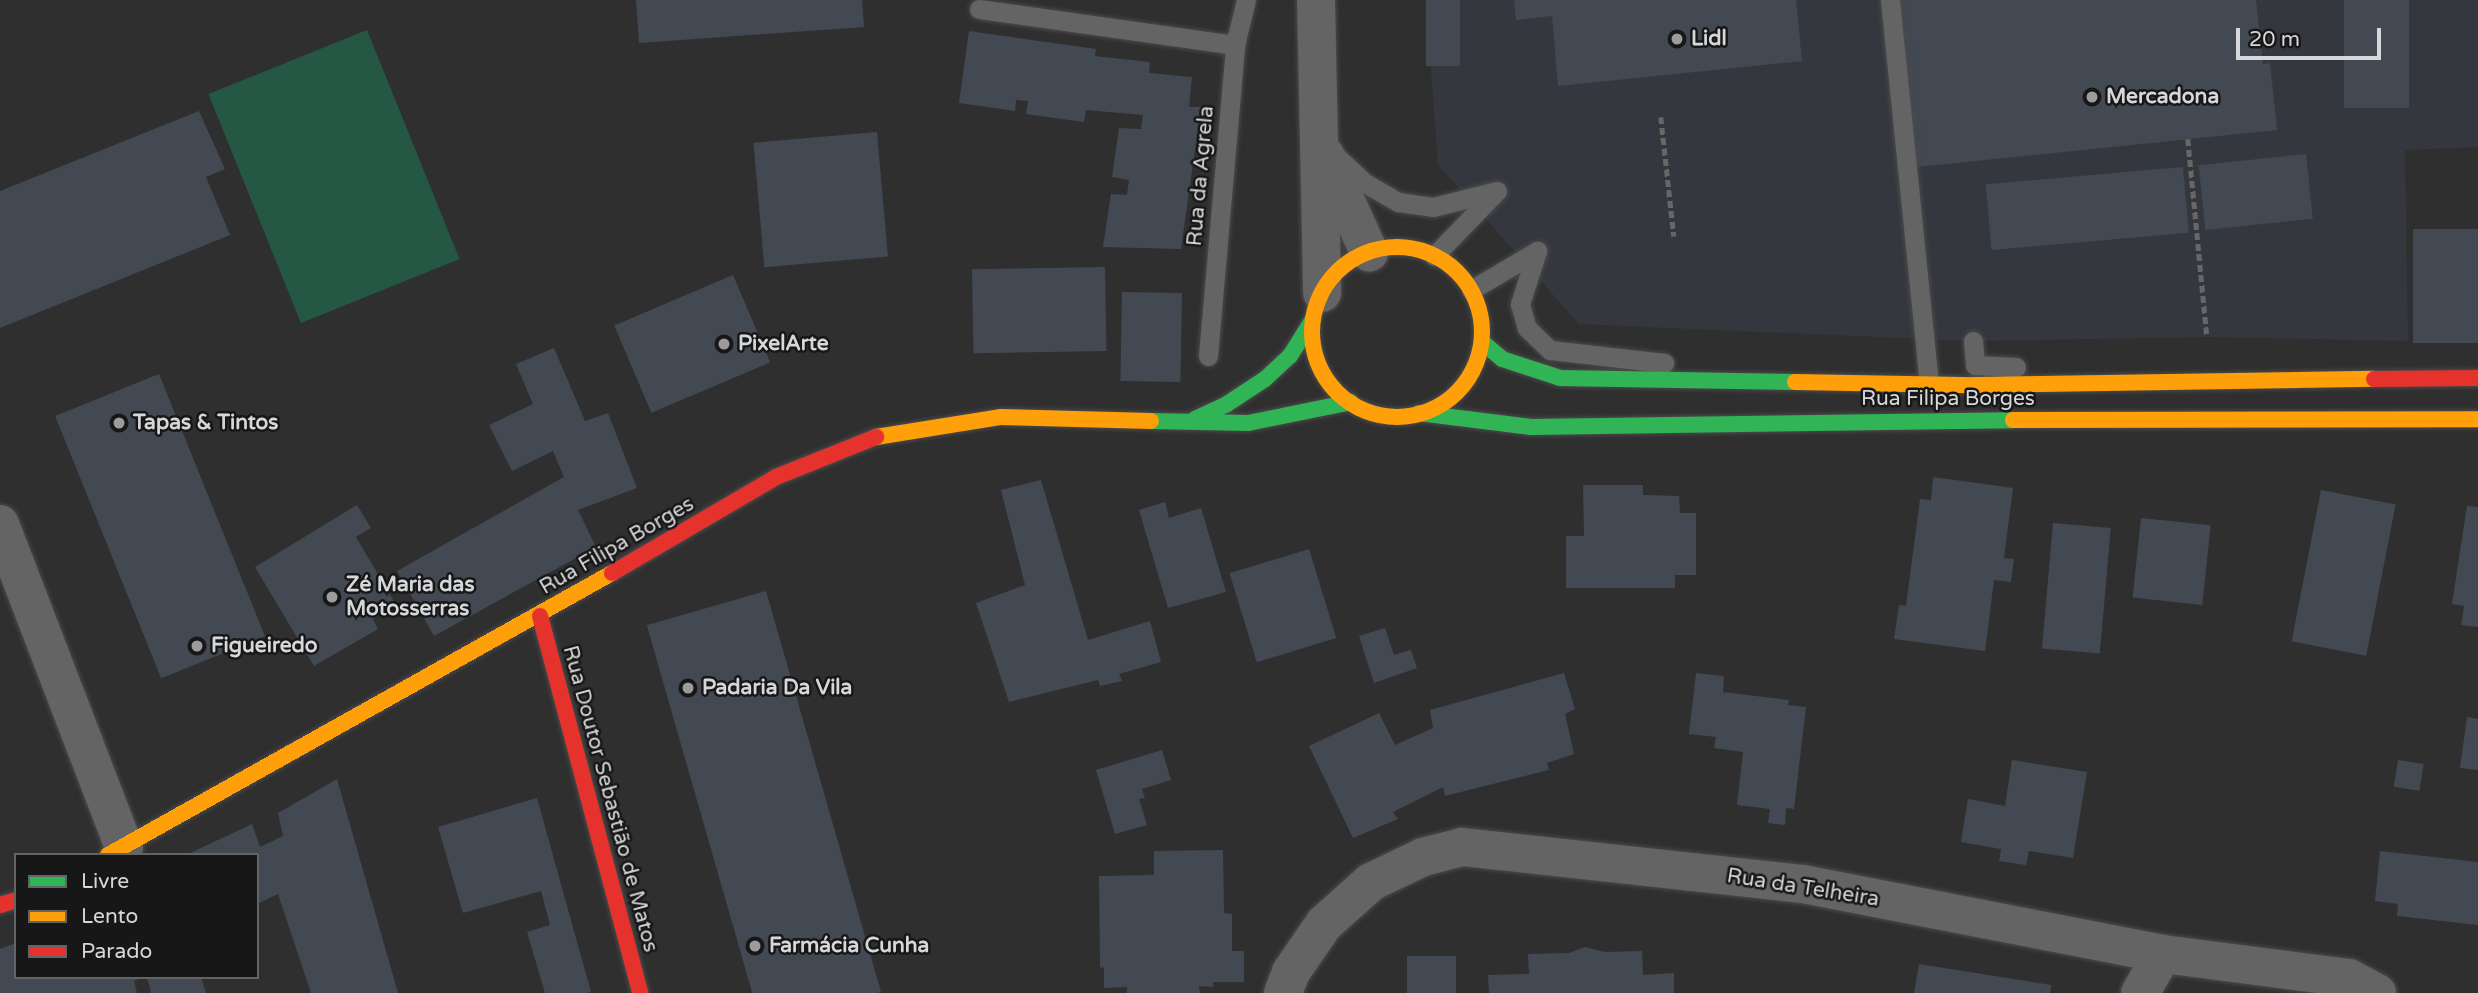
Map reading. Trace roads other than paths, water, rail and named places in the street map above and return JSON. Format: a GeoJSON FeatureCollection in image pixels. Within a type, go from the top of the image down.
{"type":"FeatureCollection","features":[{"type":"Feature","properties":{"kind":"main road"},"geometry":{"type":"LineString","coordinates":[[1406,247],[1434,256],[1449,264],[1471,289],[1479,310],[1482,342],[1474,368],[1460,388],[1445,402],[1419,413],[1389,416],[1372,413],[1351,402],[1327,380],[1313,343],[1317,306],[1338,271],[1369,252],[1406,247]]}},
{"type":"Feature","properties":{"kind":"main road","name":"Rua Filipa Borges"},"geometry":{"type":"LineString","coordinates":[[1190,421],[1227,404],[1265,379],[1290,356],[1317,306]]}},
{"type":"Feature","properties":{"kind":"main road","name":"Rua Filipa Borges"},"geometry":{"type":"LineString","coordinates":[[1482,342],[1502,359],[1560,378],[1929,384],[2478,378]]}},
{"type":"Feature","properties":{"kind":"main road","name":"Rua Filipa Borges"},"geometry":{"type":"LineString","coordinates":[[116,851],[540,616],[776,477],[878,436],[1001,417],[1248,423],[1351,402]]}},
{"type":"Feature","properties":{"kind":"main road","name":"Rua Filipa Borges"},"geometry":{"type":"LineString","coordinates":[[1419,413],[1531,427],[1833,420],[2478,419]]}},
{"type":"Feature","properties":{"kind":"main road","name":"Rua Doutor Sebastião de Matos"},"geometry":{"type":"LineString","coordinates":[[540,616],[640,993]]}},
{"type":"Feature","properties":{"kind":"street"},"geometry":{"type":"LineString","coordinates":[[1316,0],[1319,141],[1317,306]]}},
{"type":"Feature","properties":{"kind":"street"},"geometry":{"type":"LineString","coordinates":[[1319,141],[1369,252]]}},
{"type":"Feature","properties":{"kind":"street"},"geometry":{"type":"LineString","coordinates":[[0,524],[116,851]]}},
{"type":"Feature","properties":{"kind":"street","name":"Rua da Telheira"},"geometry":{"type":"LineString","coordinates":[[1283,993],[1290,972],[1324,924],[1371,883],[1423,857],[1462,847],[1803,884],[2163,954],[2349,978],[2377,993]]}},
{"type":"Feature","properties":{"kind":"street"},"geometry":{"type":"LineString","coordinates":[[2140,993],[2163,954]]}},
{"type":"Feature","properties":{"kind":"lane","name":"Rua da Agrela"},"geometry":{"type":"LineString","coordinates":[[1208,356],[1235,45],[1246,0]]}},
{"type":"Feature","properties":{"kind":"lane"},"geometry":{"type":"LineString","coordinates":[[1891,0],[1929,384]]}},
{"type":"Feature","properties":{"kind":"lane"},"geometry":{"type":"LineString","coordinates":[[979,9],[1235,45]]}},
{"type":"Feature","properties":{"kind":"lane"},"geometry":{"type":"LineString","coordinates":[[1319,141],[1364,183],[1398,202],[1433,206],[1497,191],[1434,256]]}},
{"type":"Feature","properties":{"kind":"lane"},"geometry":{"type":"LineString","coordinates":[[1471,289],[1537,251],[1520,304],[1527,328],[1550,350],[1833,382]]}},
{"type":"Feature","properties":{"kind":"lane"},"geometry":{"type":"LineString","coordinates":[[1973,341],[1975,365],[2233,380]]}},
{"type":"Feature","properties":{"kind":"place","name":"Lidl"},"geometry":{"type":"Point","coordinates":[1677,39]}},
{"type":"Feature","properties":{"kind":"place","name":"Mercadona"},"geometry":{"type":"Point","coordinates":[2092,97]}},
{"type":"Feature","properties":{"kind":"place","name":"PixelArte"},"geometry":{"type":"Point","coordinates":[724,344]}},
{"type":"Feature","properties":{"kind":"place","name":"Tapas & Tintos"},"geometry":{"type":"Point","coordinates":[119,423]}},
{"type":"Feature","properties":{"kind":"place","name":"Zé Maria das Motosserras"},"geometry":{"type":"Point","coordinates":[332,597]}},
{"type":"Feature","properties":{"kind":"place","name":"Figueiredo"},"geometry":{"type":"Point","coordinates":[197,646]}},
{"type":"Feature","properties":{"kind":"place","name":"Padaria Da Vila"},"geometry":{"type":"Point","coordinates":[688,688]}},
{"type":"Feature","properties":{"kind":"place","name":"Farmácia Cunha"},"geometry":{"type":"Point","coordinates":[755,946]}}]}
